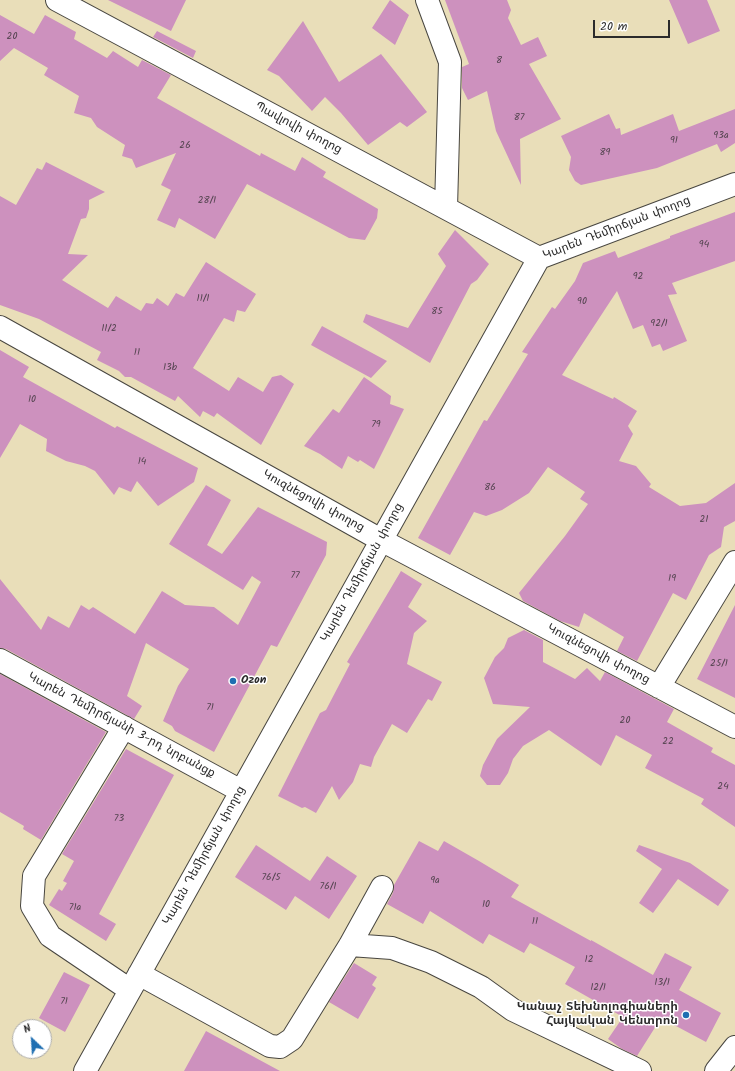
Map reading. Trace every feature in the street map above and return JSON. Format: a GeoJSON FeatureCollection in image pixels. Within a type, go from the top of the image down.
{"type":"FeatureCollection","features":[{"type":"Feature","properties":{"kind":"street","name":"Պավլովի փողոց"},"geometry":{"type":"LineString","coordinates":[[57,0],[539,258]]}},
{"type":"Feature","properties":{"kind":"street"},"geometry":{"type":"LineString","coordinates":[[427,0],[450,62],[446,208]]}},
{"type":"Feature","properties":{"kind":"street","name":"Կարեն Դեմիրճյան փողոց"},"geometry":{"type":"LineString","coordinates":[[85,1071],[539,258],[735,184]]}},
{"type":"Feature","properties":{"kind":"street","name":"Կուզնեցովի փողոց"},"geometry":{"type":"LineString","coordinates":[[0,327],[381,540],[735,727]]}},
{"type":"Feature","properties":{"kind":"street"},"geometry":{"type":"LineString","coordinates":[[659,687],[735,562]]}},
{"type":"Feature","properties":{"kind":"street","name":"Կարեն Դեմիրճյանի 3-րդ նրբանցք"},"geometry":{"type":"LineString","coordinates":[[0,660],[241,791]]}},
{"type":"Feature","properties":{"kind":"street"},"geometry":{"type":"LineString","coordinates":[[124,727],[34,876],[32,906],[50,936],[135,982],[270,1046],[280,1047],[292,1040],[350,944],[382,887]]}},
{"type":"Feature","properties":{"kind":"street"},"geometry":{"type":"LineString","coordinates":[[350,944],[392,948],[431,962],[481,987],[514,1010],[640,1071]]}},
{"type":"Feature","properties":{"kind":"street"},"geometry":{"type":"LineString","coordinates":[[716,1071],[735,1047]]}},
{"type":"Feature","properties":{"kind":"building"},"geometry":{"type":"Polygon","coordinates":[[[108,0],[186,0],[171,31],[108,0]]]}},
{"type":"Feature","properties":{"kind":"building"},"geometry":{"type":"Polygon","coordinates":[[[390,0],[409,15],[395,45],[372,28],[390,0]]]}},
{"type":"Feature","properties":{"kind":"building"},"geometry":{"type":"Polygon","coordinates":[[[445,0],[507,0],[511,10],[508,18],[521,45],[538,37],[547,56],[529,64],[561,119],[520,139],[521,185],[496,131],[487,91],[468,100],[462,88],[462,67],[469,64],[445,0]]]}},
{"type":"Feature","properties":{"kind":"building"},"geometry":{"type":"Polygon","coordinates":[[[669,0],[707,0],[720,31],[688,44],[669,0]]]}},
{"type":"Feature","properties":{"kind":"building"},"geometry":{"type":"Polygon","coordinates":[[[0,15],[34,34],[45,15],[76,32],[74,39],[107,58],[113,51],[138,67],[142,60],[171,75],[157,98],[260,156],[261,153],[295,171],[302,157],[326,172],[323,177],[378,209],[377,218],[365,240],[349,238],[247,184],[215,239],[179,218],[175,228],[157,220],[171,190],[161,185],[176,153],[136,168],[132,159],[122,156],[125,145],[97,127],[91,118],[74,113],[79,96],[44,75],[48,68],[14,48],[0,61],[0,15]]]}},
{"type":"Feature","properties":{"kind":"building"},"geometry":{"type":"Polygon","coordinates":[[[303,21],[339,82],[381,54],[427,112],[407,127],[400,122],[368,145],[341,113],[325,97],[312,111],[279,76],[267,70],[303,21]]]}},
{"type":"Feature","properties":{"kind":"building"},"geometry":{"type":"Polygon","coordinates":[[[157,31],[196,51],[193,58],[153,37],[157,31]]]}},
{"type":"Feature","properties":{"kind":"building"},"geometry":{"type":"Polygon","coordinates":[[[735,109],[735,143],[721,152],[717,144],[657,168],[581,185],[575,181],[569,170],[571,157],[561,136],[609,114],[616,129],[620,128],[621,135],[673,114],[679,131],[735,109]]]}},
{"type":"Feature","properties":{"kind":"building"},"geometry":{"type":"Polygon","coordinates":[[[46,162],[105,192],[89,200],[89,209],[86,218],[81,219],[68,254],[88,255],[62,280],[108,308],[116,296],[141,311],[146,303],[153,304],[157,298],[168,306],[176,293],[184,297],[206,262],[256,294],[245,312],[237,310],[234,322],[224,318],[193,368],[229,391],[238,377],[263,392],[272,377],[281,375],[294,384],[261,445],[217,413],[214,417],[203,411],[200,417],[178,396],[175,401],[131,377],[125,377],[119,371],[97,360],[101,352],[39,319],[0,305],[0,196],[16,205],[37,168],[42,170],[46,162]]]}},
{"type":"Feature","properties":{"kind":"building"},"geometry":{"type":"Polygon","coordinates":[[[735,212],[735,261],[672,283],[677,294],[668,295],[687,341],[663,351],[660,344],[652,347],[643,325],[633,329],[617,291],[562,375],[613,399],[614,397],[637,411],[628,426],[633,434],[619,461],[636,466],[651,484],[649,487],[680,506],[706,503],[735,483],[735,521],[724,527],[721,547],[709,555],[686,600],[673,593],[637,661],[617,651],[624,637],[584,613],[579,627],[560,621],[523,601],[519,593],[565,536],[588,504],[580,499],[585,492],[548,467],[529,493],[502,510],[486,516],[474,512],[450,555],[418,538],[484,420],[487,421],[528,354],[522,352],[552,307],[555,309],[575,281],[583,263],[615,251],[618,258],[670,238],[670,236],[735,212]]]}},
{"type":"Feature","properties":{"kind":"building"},"geometry":{"type":"Polygon","coordinates":[[[455,230],[489,264],[477,280],[471,284],[430,363],[363,322],[366,314],[408,328],[446,266],[438,254],[455,230]]]}},
{"type":"Feature","properties":{"kind":"building"},"geometry":{"type":"Polygon","coordinates":[[[322,326],[387,361],[371,378],[311,345],[322,326]]]}},
{"type":"Feature","properties":{"kind":"building"},"geometry":{"type":"Polygon","coordinates":[[[0,350],[29,367],[23,377],[115,428],[117,426],[198,468],[194,482],[158,506],[137,481],[131,492],[119,487],[114,495],[95,471],[85,466],[66,461],[46,451],[47,439],[20,424],[0,458],[0,350]]]}},
{"type":"Feature","properties":{"kind":"building"},"geometry":{"type":"Polygon","coordinates":[[[364,377],[391,396],[390,404],[404,409],[374,469],[360,460],[358,462],[348,456],[342,469],[320,454],[304,446],[333,409],[339,413],[364,377]]]}},
{"type":"Feature","properties":{"kind":"building"},"geometry":{"type":"Polygon","coordinates":[[[206,485],[231,500],[207,545],[222,554],[258,507],[327,542],[326,555],[277,647],[271,645],[214,752],[175,731],[172,726],[163,721],[178,686],[189,669],[146,643],[127,696],[142,706],[134,719],[6,649],[0,648],[0,579],[41,630],[48,616],[69,628],[81,605],[89,610],[93,607],[135,634],[162,591],[185,605],[214,607],[238,625],[261,582],[252,576],[243,590],[169,544],[206,485]]]}},
{"type":"Feature","properties":{"kind":"building"},"geometry":{"type":"Polygon","coordinates":[[[401,571],[422,584],[408,607],[427,621],[414,633],[407,664],[442,682],[432,701],[428,699],[407,733],[392,724],[374,757],[371,767],[360,764],[353,782],[339,800],[332,786],[316,813],[305,807],[302,808],[278,796],[320,713],[326,710],[350,664],[347,662],[401,571]]]}},
{"type":"Feature","properties":{"kind":"building"},"geometry":{"type":"Polygon","coordinates":[[[735,605],[735,698],[697,679],[735,605]]]}},
{"type":"Feature","properties":{"kind":"building"},"geometry":{"type":"Polygon","coordinates":[[[524,630],[543,640],[543,662],[575,679],[587,668],[600,681],[605,672],[674,709],[667,722],[713,748],[711,752],[735,765],[735,827],[701,804],[704,799],[645,768],[652,755],[616,735],[601,766],[549,730],[523,746],[513,759],[508,773],[500,785],[487,785],[480,776],[483,765],[497,739],[530,707],[493,704],[484,678],[495,657],[504,648],[508,638],[524,630]]]}},
{"type":"Feature","properties":{"kind":"building"},"geometry":{"type":"Polygon","coordinates":[[[0,674],[106,732],[41,840],[23,829],[24,826],[0,812],[0,674]]]}},
{"type":"Feature","properties":{"kind":"building"},"geometry":{"type":"Polygon","coordinates":[[[126,749],[174,775],[99,914],[116,924],[106,941],[49,905],[59,889],[62,891],[67,883],[63,881],[74,861],[62,854],[126,749]]]}},
{"type":"Feature","properties":{"kind":"building"},"geometry":{"type":"Polygon","coordinates":[[[419,841],[438,851],[444,841],[479,861],[519,885],[511,897],[653,975],[665,953],[692,967],[679,990],[721,1013],[706,1042],[661,1018],[637,1056],[622,1049],[608,1039],[623,1017],[565,984],[575,967],[530,943],[524,953],[489,934],[483,944],[430,911],[423,924],[387,904],[393,893],[394,885],[419,841]]]}},
{"type":"Feature","properties":{"kind":"building"},"geometry":{"type":"Polygon","coordinates":[[[256,845],[310,881],[327,856],[357,876],[329,919],[295,896],[286,910],[235,877],[256,845]]]}},
{"type":"Feature","properties":{"kind":"building"},"geometry":{"type":"Polygon","coordinates":[[[639,845],[690,863],[729,890],[718,906],[678,879],[653,913],[639,903],[662,869],[636,851],[639,845]]]}},
{"type":"Feature","properties":{"kind":"building"},"geometry":{"type":"Polygon","coordinates":[[[354,963],[377,977],[372,985],[376,988],[358,1019],[329,1002],[354,963]]]}},
{"type":"Feature","properties":{"kind":"building"},"geometry":{"type":"Polygon","coordinates":[[[64,972],[90,985],[65,1032],[52,1025],[52,1019],[39,1018],[64,972]]]}},
{"type":"Feature","properties":{"kind":"building"},"geometry":{"type":"Polygon","coordinates":[[[206,1031],[280,1071],[184,1071],[206,1031]]]}},
{"type":"Feature","properties":{"kind":"place","name":"Ozon"},"geometry":{"type":"Point","coordinates":[233,681]}},
{"type":"Feature","properties":{"kind":"place","name":"Կանաչ Տեխնոլոգիաների Հայկական Կենտրոն"},"geometry":{"type":"Point","coordinates":[686,1015]}}]}
